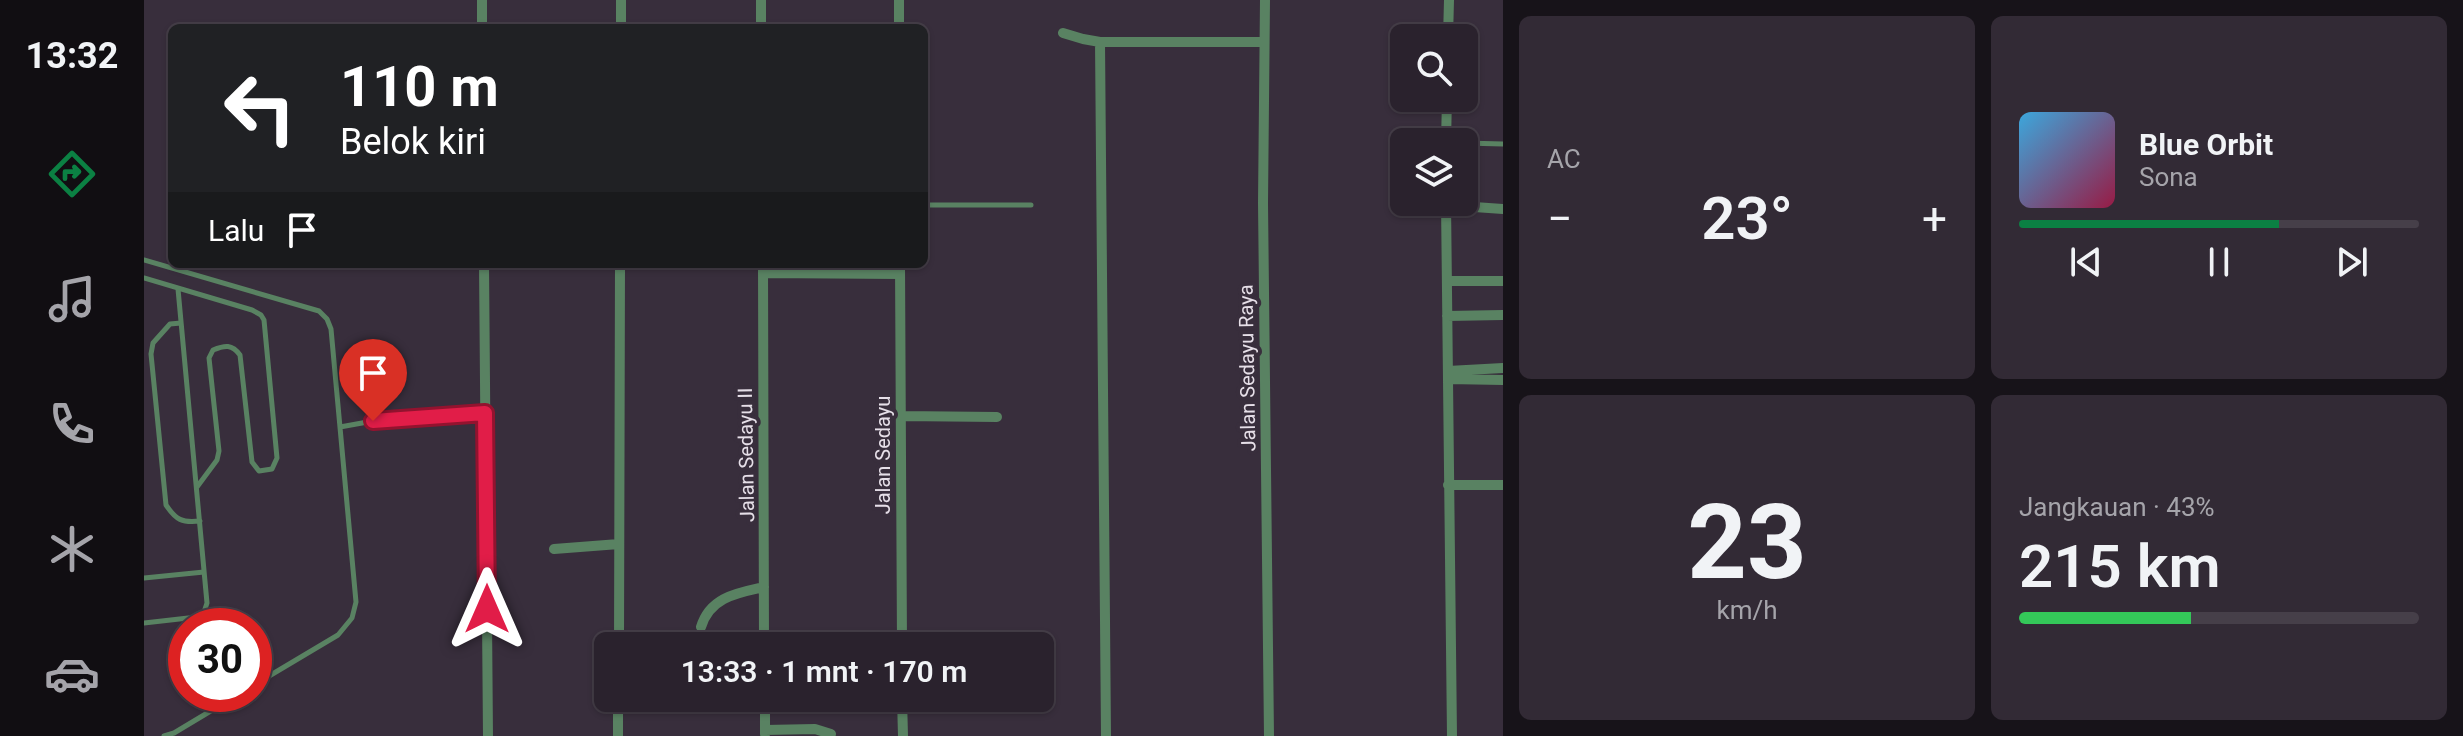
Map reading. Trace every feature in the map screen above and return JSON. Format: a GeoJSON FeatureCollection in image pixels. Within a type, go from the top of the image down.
{"type":"FeatureCollection","features":[{"type":"Feature","properties":{"kind":"street"},"geometry":{"type":"LineString","coordinates":[[482,0],[482,24]]}},
{"type":"Feature","properties":{"kind":"street"},"geometry":{"type":"LineString","coordinates":[[621,0],[621,24]]}},
{"type":"Feature","properties":{"kind":"street"},"geometry":{"type":"LineString","coordinates":[[761,0],[761,24]]}},
{"type":"Feature","properties":{"kind":"street"},"geometry":{"type":"LineString","coordinates":[[899,0],[899,24]]}},
{"type":"Feature","properties":{"kind":"street","name":"Jalan Sedayu Raya"},"geometry":{"type":"LineString","coordinates":[[1265,0],[1263,203],[1269,736]]}},
{"type":"Feature","properties":{"kind":"street"},"geometry":{"type":"LineString","coordinates":[[1448,24],[1449,0]]}},
{"type":"Feature","properties":{"kind":"street"},"geometry":{"type":"LineString","coordinates":[[1063,33],[1100,42],[1264,42]]}},
{"type":"Feature","properties":{"kind":"street"},"geometry":{"type":"LineString","coordinates":[[1100,42],[1106,736]]}},
{"type":"Feature","properties":{"kind":"street"},"geometry":{"type":"LineString","coordinates":[[1478,206],[1503,209]]}},
{"type":"Feature","properties":{"kind":"street"},"geometry":{"type":"LineString","coordinates":[[1446,216],[1452,736]]}},
{"type":"Feature","properties":{"kind":"street"},"geometry":{"type":"LineString","coordinates":[[484,268],[488,736]]}},
{"type":"Feature","properties":{"kind":"street"},"geometry":{"type":"LineString","coordinates":[[619,632],[620,268]]}},
{"type":"Feature","properties":{"kind":"street"},"geometry":{"type":"LineString","coordinates":[[763,269],[900,269]]}},
{"type":"Feature","properties":{"kind":"street","name":"Jalan Sedayu II"},"geometry":{"type":"LineString","coordinates":[[763,269],[764,632]]}},
{"type":"Feature","properties":{"kind":"street","name":"Jalan Sedayu"},"geometry":{"type":"LineString","coordinates":[[900,269],[902,632]]}},
{"type":"Feature","properties":{"kind":"street"},"geometry":{"type":"LineString","coordinates":[[1447,281],[1503,281]]}},
{"type":"Feature","properties":{"kind":"street"},"geometry":{"type":"LineString","coordinates":[[1447,316],[1503,315]]}},
{"type":"Feature","properties":{"kind":"street"},"geometry":{"type":"LineString","coordinates":[[1448,375],[1503,368]]}},
{"type":"Feature","properties":{"kind":"street"},"geometry":{"type":"LineString","coordinates":[[1448,375],[1503,380]]}},
{"type":"Feature","properties":{"kind":"street"},"geometry":{"type":"LineString","coordinates":[[901,416],[997,417]]}},
{"type":"Feature","properties":{"kind":"street"},"geometry":{"type":"LineString","coordinates":[[1448,485],[1503,485]]}},
{"type":"Feature","properties":{"kind":"street"},"geometry":{"type":"LineString","coordinates":[[554,549],[619,544]]}},
{"type":"Feature","properties":{"kind":"street"},"geometry":{"type":"LineString","coordinates":[[701,627],[705,614],[713,606],[735,595],[764,587]]}},
{"type":"Feature","properties":{"kind":"street"},"geometry":{"type":"LineString","coordinates":[[618,712],[618,736]]}},
{"type":"Feature","properties":{"kind":"street"},"geometry":{"type":"LineString","coordinates":[[765,712],[765,733],[815,729],[831,734]]}},
{"type":"Feature","properties":{"kind":"street"},"geometry":{"type":"LineString","coordinates":[[902,712],[903,736]]}},
{"type":"Feature","properties":{"kind":"lane"},"geometry":{"type":"LineString","coordinates":[[1478,143],[1503,144]]}},
{"type":"Feature","properties":{"kind":"lane"},"geometry":{"type":"LineString","coordinates":[[928,205],[1031,205]]}},
{"type":"Feature","properties":{"kind":"lane"},"geometry":{"type":"LineString","coordinates":[[144,260],[168,267]]}},
{"type":"Feature","properties":{"kind":"lane"},"geometry":{"type":"LineString","coordinates":[[171,268],[319,311],[331,329],[356,602],[352,618],[338,635],[272,674]]}},
{"type":"Feature","properties":{"kind":"lane"},"geometry":{"type":"LineString","coordinates":[[144,278],[261,315],[264,320],[277,458],[272,469],[259,471],[252,462],[240,355],[235,348],[225,345],[213,350],[209,358],[219,451],[217,460],[197,487]]}},
{"type":"Feature","properties":{"kind":"lane"},"geometry":{"type":"LineString","coordinates":[[144,623],[197,617],[204,612],[207,603],[178,289]]}},
{"type":"Feature","properties":{"kind":"lane"},"geometry":{"type":"LineString","coordinates":[[181,323],[170,324],[153,343],[151,354],[166,505],[174,517],[185,523],[200,521]]}},
{"type":"Feature","properties":{"kind":"lane"},"geometry":{"type":"LineString","coordinates":[[340,427],[373,421],[485,413]]}},
{"type":"Feature","properties":{"kind":"lane"},"geometry":{"type":"LineString","coordinates":[[144,578],[204,572]]}},
{"type":"Feature","properties":{"kind":"lane"},"geometry":{"type":"LineString","coordinates":[[164,736],[209,712]]}},
{"type":"Feature","properties":{"kind":"route"},"geometry":{"type":"LineString","coordinates":[[373,421],[485,413],[487,609]]}}]}
